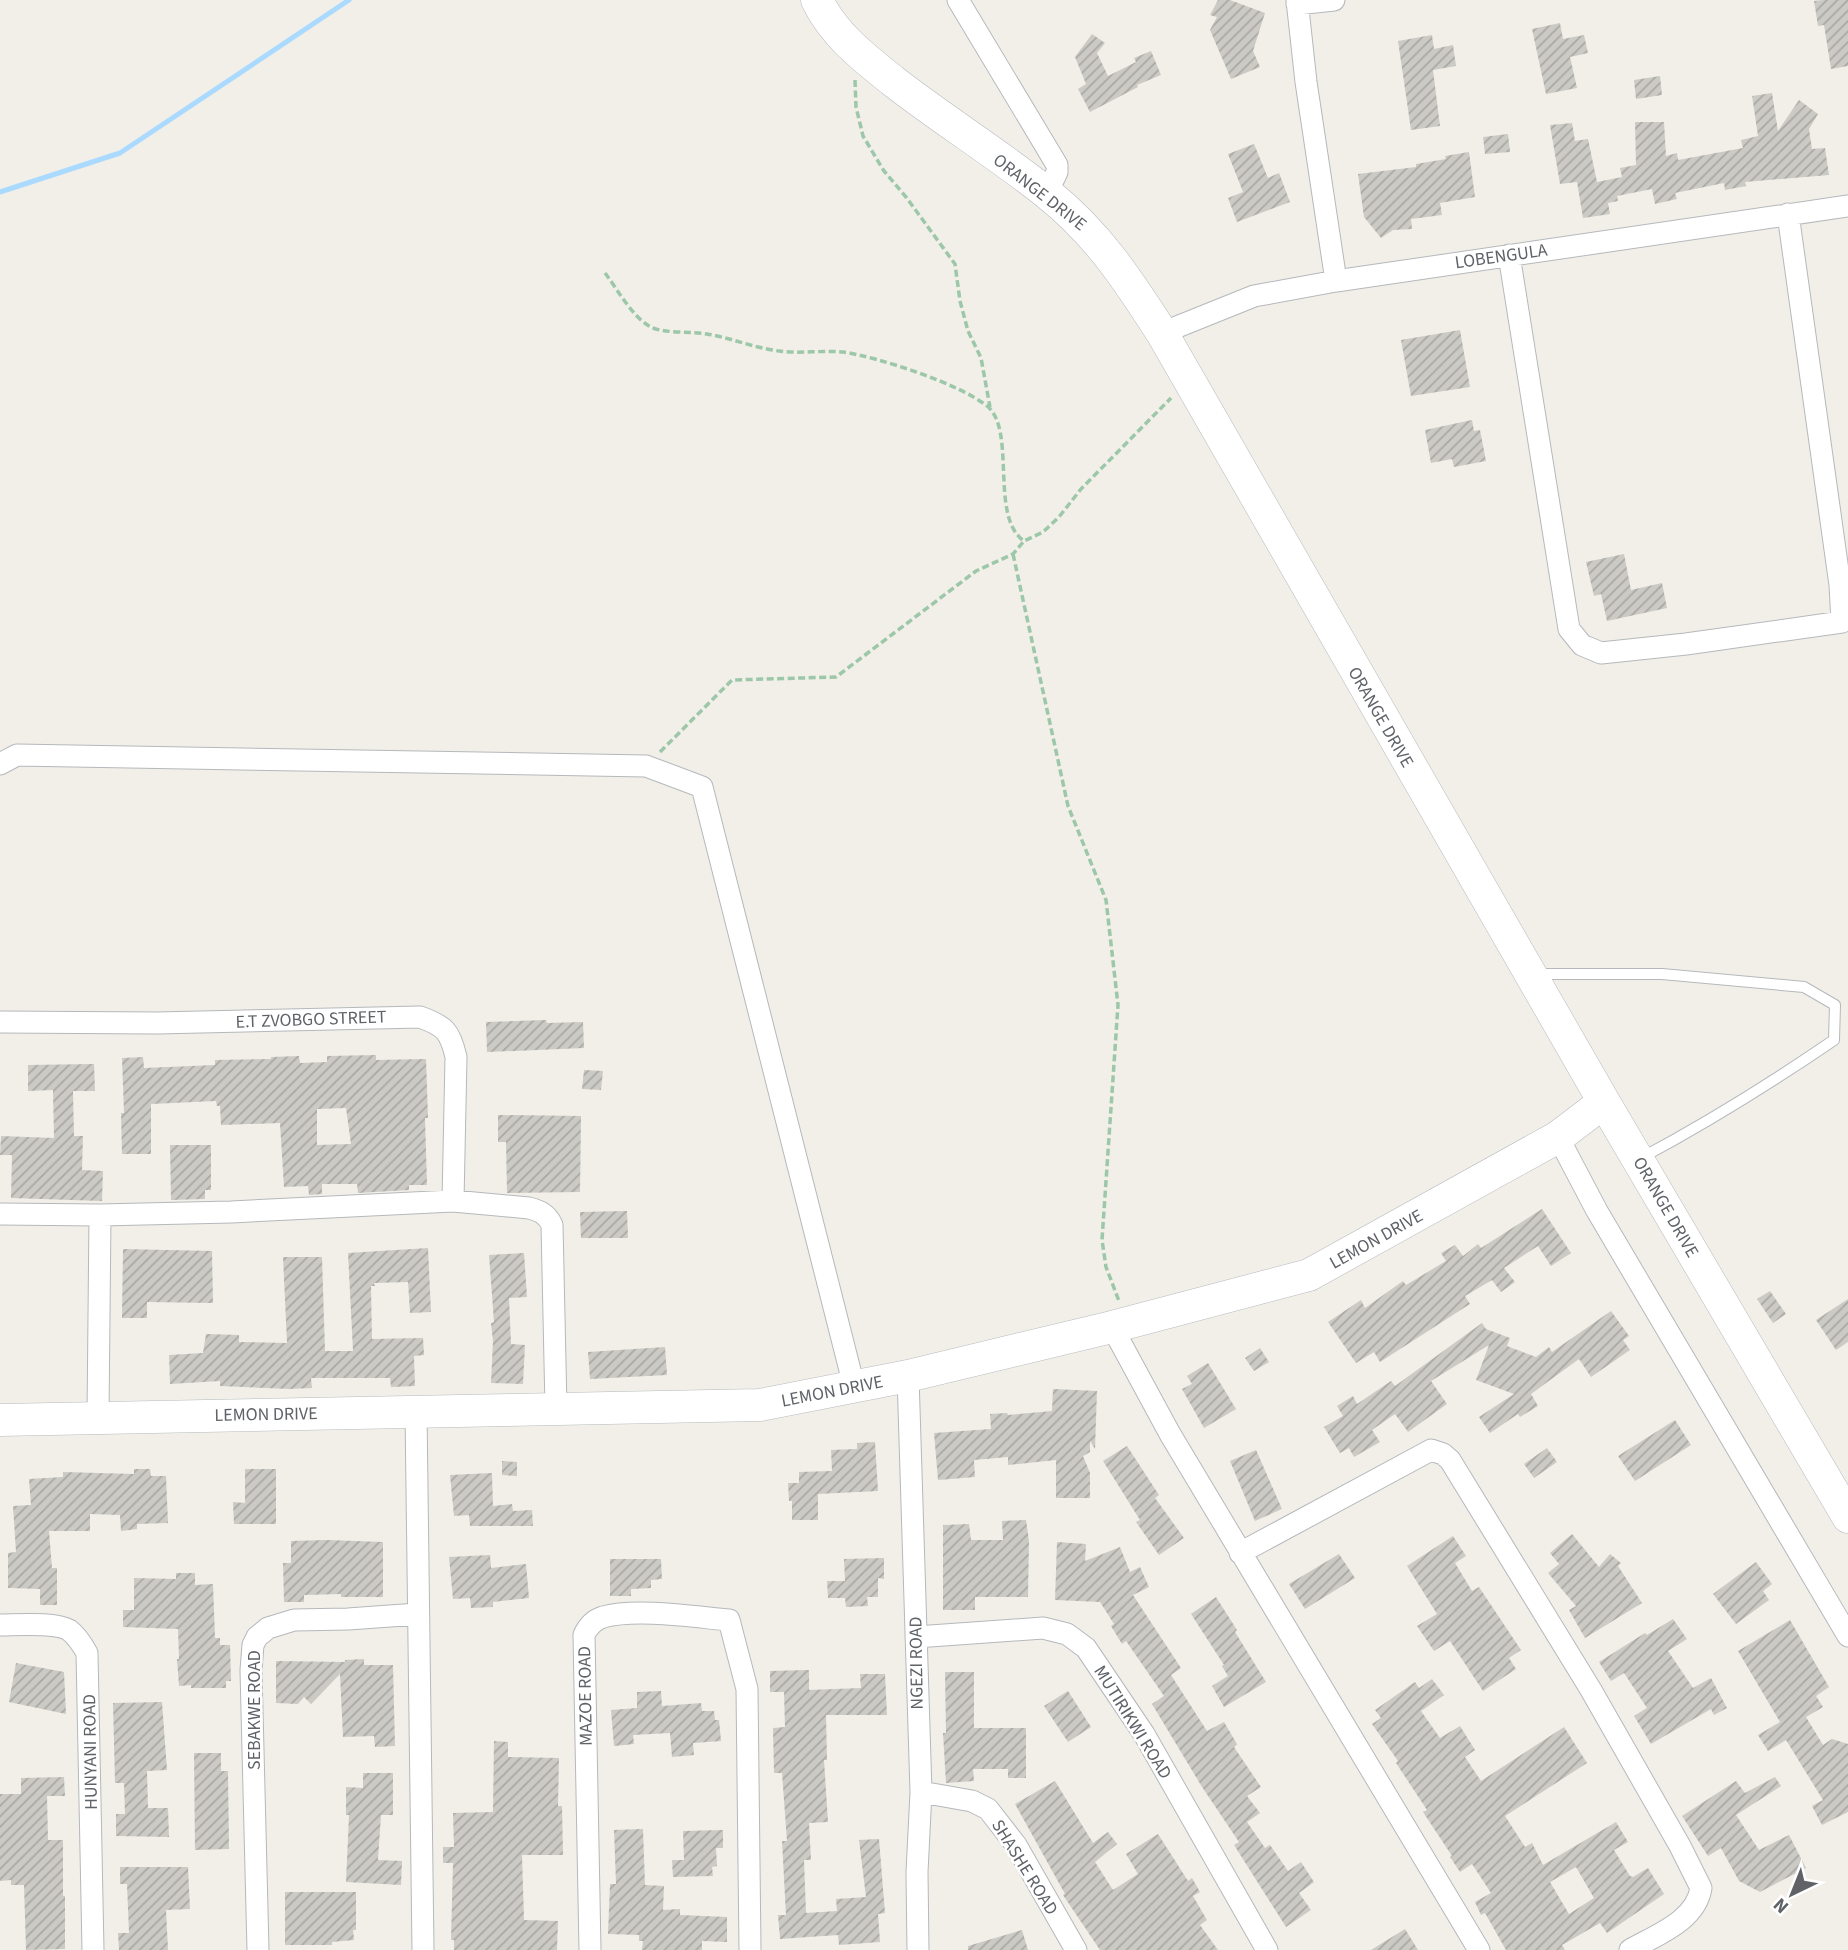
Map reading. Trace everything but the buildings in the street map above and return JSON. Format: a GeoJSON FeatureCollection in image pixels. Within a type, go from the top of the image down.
{"type":"FeatureCollection","features":[{"type":"Feature","properties":{"kind":"street","name":"ORANGE DRIVE"},"geometry":{"type":"LineString","coordinates":[[817,0],[831,24],[859,54],[1047,193],[1098,241],[1126,276],[1604,1102],[1848,1517]]}},
{"type":"Feature","properties":{"kind":"street"},"geometry":{"type":"LineString","coordinates":[[958,0],[1057,165],[1057,172],[1047,193]]}},
{"type":"Feature","properties":{"kind":"street"},"geometry":{"type":"LineString","coordinates":[[1334,0],[1297,2],[1306,82],[1336,281]]}},
{"type":"Feature","properties":{"kind":"street","name":"LOBENGULA"},"geometry":{"type":"LineString","coordinates":[[1161,334],[1254,296],[1336,281],[1848,206]]}},
{"type":"Feature","properties":{"kind":"street"},"geometry":{"type":"LineString","coordinates":[[1509,255],[1569,629],[1582,645],[1601,653],[1686,645],[1782,631],[1842,622],[1840,585],[1788,214]]}},
{"type":"Feature","properties":{"kind":"street"},"geometry":{"type":"LineString","coordinates":[[0,764],[17,755],[646,766],[702,787],[854,1386]]}},
{"type":"Feature","properties":{"kind":"street","name":"E.T ZVOBGO STREET"},"geometry":{"type":"LineString","coordinates":[[0,1022],[157,1023],[420,1017],[436,1023],[445,1029],[452,1041],[456,1057],[453,1201]]}},
{"type":"Feature","properties":{"kind":"street","name":"LEMON DRIVE"},"geometry":{"type":"LineString","coordinates":[[0,1420],[760,1405],[908,1376],[1120,1326],[1309,1275],[1558,1137],[1604,1102]]}},
{"type":"Feature","properties":{"kind":"street"},"geometry":{"type":"LineString","coordinates":[[1558,1137],[1597,1211],[1848,1636]]}},
{"type":"Feature","properties":{"kind":"street"},"geometry":{"type":"LineString","coordinates":[[0,1214],[232,1212],[453,1201],[529,1208],[548,1217],[552,1224],[556,1408]]}},
{"type":"Feature","properties":{"kind":"street"},"geometry":{"type":"LineString","coordinates":[[98,1417],[100,1215]]}},
{"type":"Feature","properties":{"kind":"street"},"geometry":{"type":"LineString","coordinates":[[1120,1326],[1170,1434],[1479,1950]]}},
{"type":"Feature","properties":{"kind":"street","name":"NGEZI ROAD"},"geometry":{"type":"LineString","coordinates":[[908,1376],[921,1792],[917,1872],[918,1950]]}},
{"type":"Feature","properties":{"kind":"street"},"geometry":{"type":"LineString","coordinates":[[416,1411],[423,1950]]}},
{"type":"Feature","properties":{"kind":"street"},"geometry":{"type":"LineString","coordinates":[[1240,1553],[1431,1450],[1443,1454],[1451,1461],[1591,1690],[1687,1858],[1701,1888],[1696,1905],[1684,1918],[1630,1950]]}},
{"type":"Feature","properties":{"kind":"street","name":"SEBAKWE ROAD"},"geometry":{"type":"LineString","coordinates":[[258,1950],[251,1670],[253,1645],[257,1637],[268,1628],[294,1620],[418,1614]]}},
{"type":"Feature","properties":{"kind":"street","name":"MAZOE ROAD"},"geometry":{"type":"LineString","coordinates":[[590,1950],[584,1635],[587,1627],[604,1617],[639,1614],[729,1620],[747,1689],[750,1950]]}},
{"type":"Feature","properties":{"kind":"street","name":"HUNYANI ROAD"},"geometry":{"type":"LineString","coordinates":[[0,1625],[60,1626],[78,1639],[87,1653],[93,1950]]}},
{"type":"Feature","properties":{"kind":"street","name":"MUTIRIKWI ROAD"},"geometry":{"type":"LineString","coordinates":[[916,1637],[1044,1628],[1068,1633],[1078,1640],[1144,1734],[1267,1950]]}},
{"type":"Feature","properties":{"kind":"street","name":"SHASHE ROAD"},"geometry":{"type":"LineString","coordinates":[[921,1792],[972,1801],[988,1809],[1016,1845],[1076,1950]]}},
{"type":"Feature","properties":{"kind":"lane"},"geometry":{"type":"LineString","coordinates":[[1530,974],[1662,974],[1804,987],[1835,1005],[1834,1040],[1737,1103],[1638,1160]]}},
{"type":"Feature","properties":{"kind":"path"},"geometry":{"type":"LineString","coordinates":[[859,54],[855,75],[856,107],[863,136],[884,170],[955,264],[968,331],[981,358],[990,407],[998,424],[1003,451],[1005,497],[1012,524],[1018,537],[1024,541]]}},
{"type":"Feature","properties":{"kind":"path"},"geometry":{"type":"LineString","coordinates":[[605,273],[640,319],[656,330],[690,331],[779,351],[842,352],[890,363],[965,393],[990,407]]}},
{"type":"Feature","properties":{"kind":"path"},"geometry":{"type":"LineString","coordinates":[[646,766],[732,680],[836,677],[976,570],[1013,554],[1024,541],[1044,532],[1081,489],[1188,382]]}},
{"type":"Feature","properties":{"kind":"path"},"geometry":{"type":"LineString","coordinates":[[1013,554],[1069,806],[1106,900],[1118,1004],[1101,1240],[1120,1326]]}},
{"type":"Feature","properties":{"kind":"waterway"},"geometry":{"type":"LineString","coordinates":[[0,192],[120,153],[349,0]]}}]}
